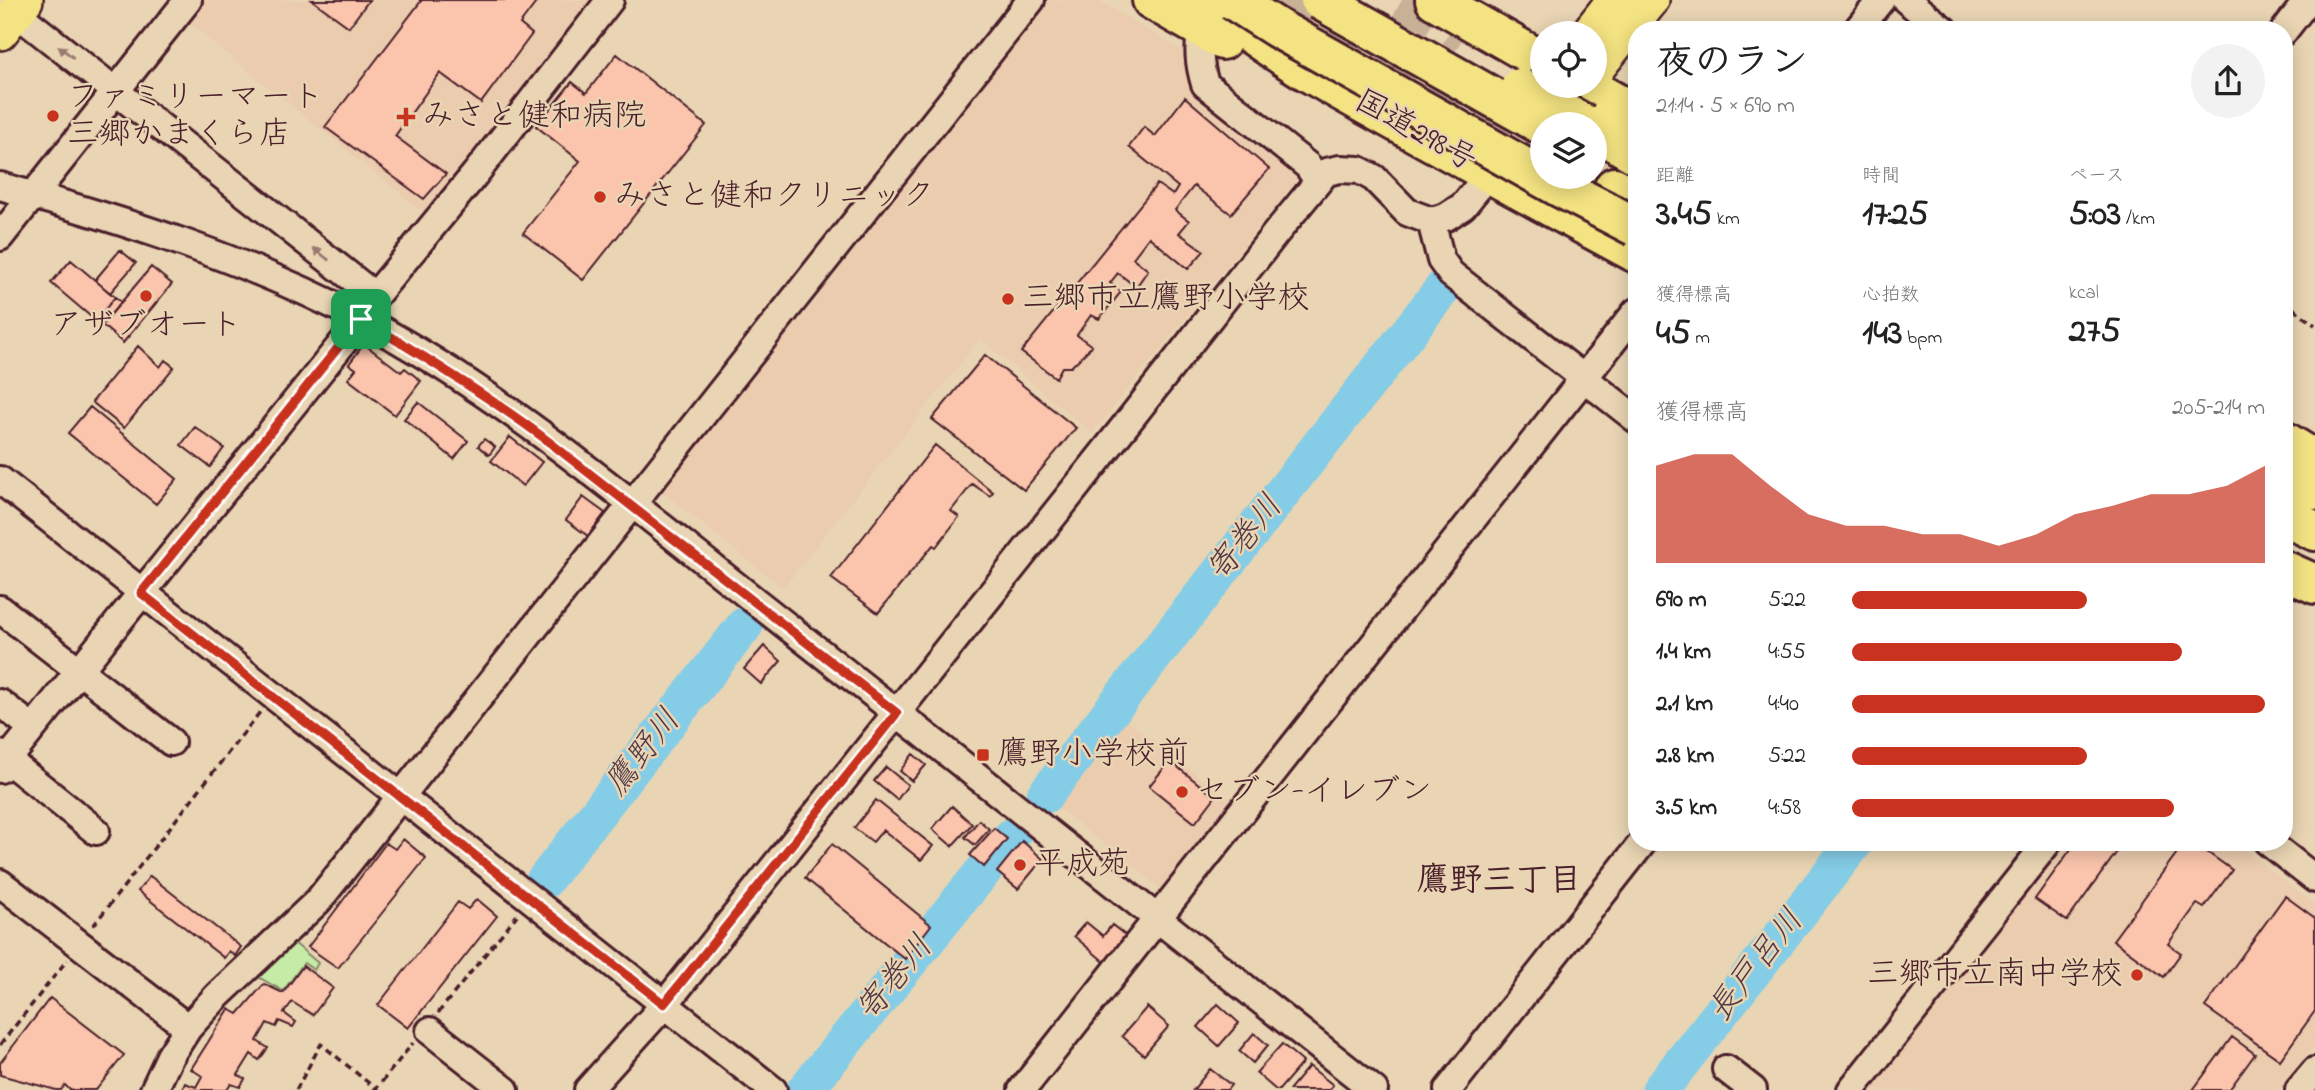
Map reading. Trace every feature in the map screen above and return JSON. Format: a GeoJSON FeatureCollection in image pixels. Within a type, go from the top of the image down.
{"type":"FeatureCollection","features":[{"type":"Feature","properties":{"kind":"highway","name":"国道298号"},"geometry":{"type":"LineString","coordinates":[[1152,0],[1200,15],[1258,55],[1312,74],[1628,249]]}},
{"type":"Feature","properties":{"kind":"highway"},"geometry":{"type":"LineString","coordinates":[[1233,0],[1277,28],[1628,223]]}},
{"type":"Feature","properties":{"kind":"highway"},"geometry":{"type":"LineString","coordinates":[[1320,0],[1530,118]]}},
{"type":"Feature","properties":{"kind":"highway"},"geometry":{"type":"LineString","coordinates":[[1367,0],[1563,112]]}},
{"type":"Feature","properties":{"kind":"highway"},"geometry":{"type":"LineString","coordinates":[[1434,0],[1530,54]]}},
{"type":"Feature","properties":{"kind":"highway"},"geometry":{"type":"LineString","coordinates":[[1468,0],[1530,37]]}},
{"type":"Feature","properties":{"kind":"highway"},"geometry":{"type":"LineString","coordinates":[[1607,82],[1628,95]]}},
{"type":"Feature","properties":{"kind":"highway"},"geometry":{"type":"LineString","coordinates":[[1607,98],[1628,110]]}},
{"type":"Feature","properties":{"kind":"highway"},"geometry":{"type":"LineString","coordinates":[[1607,137],[1628,149]]}},
{"type":"Feature","properties":{"kind":"highway"},"geometry":{"type":"LineString","coordinates":[[1607,167],[1628,187]]}},
{"type":"Feature","properties":{"kind":"highway"},"geometry":{"type":"LineString","coordinates":[[2293,447],[2315,460]]}},
{"type":"Feature","properties":{"kind":"highway"},"geometry":{"type":"LineString","coordinates":[[2293,468],[2315,480]]}},
{"type":"Feature","properties":{"kind":"highway"},"geometry":{"type":"LineString","coordinates":[[2293,481],[2315,490]]}},
{"type":"Feature","properties":{"kind":"highway"},"geometry":{"type":"LineString","coordinates":[[2293,499],[2315,510]]}},
{"type":"Feature","properties":{"kind":"highway"},"geometry":{"type":"LineString","coordinates":[[2293,520],[2315,531]]}},
{"type":"Feature","properties":{"kind":"highway"},"geometry":{"type":"LineString","coordinates":[[2293,547],[2315,558]]}},
{"type":"Feature","properties":{"kind":"highway"},"geometry":{"type":"LineString","coordinates":[[2293,574],[2315,584]]}},
{"type":"Feature","properties":{"kind":"main road"},"geometry":{"type":"LineString","coordinates":[[1598,21],[1615,0]]}},
{"type":"Feature","properties":{"kind":"main road"},"geometry":{"type":"LineString","coordinates":[[1635,21],[1651,0]]}},
{"type":"Feature","properties":{"kind":"main road"},"geometry":{"type":"LineString","coordinates":[[1607,57],[1628,30]]}},
{"type":"Feature","properties":{"kind":"main road"},"geometry":{"type":"LineString","coordinates":[[1489,174],[1543,98]]}},
{"type":"Feature","properties":{"kind":"main road"},"geometry":{"type":"LineString","coordinates":[[1489,174],[1568,98]]}},
{"type":"Feature","properties":{"kind":"street"},"geometry":{"type":"LineString","coordinates":[[0,237],[188,0]]}},
{"type":"Feature","properties":{"kind":"street"},"geometry":{"type":"LineString","coordinates":[[96,831],[2,761],[33,728],[361,319],[375,296],[476,173],[610,0]]}},
{"type":"Feature","properties":{"kind":"street"},"geometry":{"type":"LineString","coordinates":[[154,1090],[170,1056],[188,1028],[217,996],[318,901],[1031,0]]}},
{"type":"Feature","properties":{"kind":"street"},"geometry":{"type":"LineString","coordinates":[[1864,21],[1881,0]]}},
{"type":"Feature","properties":{"kind":"street"},"geometry":{"type":"LineString","coordinates":[[1906,0],[1933,21]]}},
{"type":"Feature","properties":{"kind":"street"},"geometry":{"type":"LineString","coordinates":[[2292,21],[2308,0]]}},
{"type":"Feature","properties":{"kind":"street"},"geometry":{"type":"LineString","coordinates":[[10,11],[117,91],[375,296]]}},
{"type":"Feature","properties":{"kind":"street"},"geometry":{"type":"LineString","coordinates":[[1200,15],[1199,67],[1205,84],[1308,166],[1318,181]]}},
{"type":"Feature","properties":{"kind":"street"},"geometry":{"type":"LineString","coordinates":[[588,1090],[664,1004],[1326,172],[1340,169],[1359,170],[1374,178],[1407,212],[1431,221],[1446,217],[1463,206],[1489,174]]}},
{"type":"Feature","properties":{"kind":"street"},"geometry":{"type":"LineString","coordinates":[[0,186],[196,246],[275,277],[361,319],[440,365],[494,401],[632,505],[1374,1090]]}},
{"type":"Feature","properties":{"kind":"street"},"geometry":{"type":"LineString","coordinates":[[1431,221],[1441,260],[1451,274],[1628,413]]}},
{"type":"Feature","properties":{"kind":"street"},"geometry":{"type":"LineString","coordinates":[[1022,1090],[1628,322]]}},
{"type":"Feature","properties":{"kind":"street"},"geometry":{"type":"LineString","coordinates":[[0,480],[773,1090]]}},
{"type":"Feature","properties":{"kind":"street"},"geometry":{"type":"LineString","coordinates":[[0,608],[171,742]]}},
{"type":"Feature","properties":{"kind":"street"},"geometry":{"type":"LineString","coordinates":[[0,703],[33,728]]}},
{"type":"Feature","properties":{"kind":"street"},"geometry":{"type":"LineString","coordinates":[[1448,1090],[1636,851]]}},
{"type":"Feature","properties":{"kind":"street"},"geometry":{"type":"LineString","coordinates":[[1850,1090],[2041,851]]}},
{"type":"Feature","properties":{"kind":"street"},"geometry":{"type":"LineString","coordinates":[[2279,851],[2315,879]]}},
{"type":"Feature","properties":{"kind":"street"},"geometry":{"type":"LineString","coordinates":[[0,883],[188,1028]]}},
{"type":"Feature","properties":{"kind":"street"},"geometry":{"type":"LineString","coordinates":[[430,1031],[505,1090]]}},
{"type":"Feature","properties":{"kind":"street"},"geometry":{"type":"LineString","coordinates":[[1726,1069],[1753,1090]]}},
{"type":"Feature","properties":{"kind":"street"},"geometry":{"type":"LineString","coordinates":[[2300,1090],[2315,1071]]}},
{"type":"Feature","properties":{"kind":"path"},"geometry":{"type":"LineString","coordinates":[[2293,308],[2315,325]]}},
{"type":"Feature","properties":{"kind":"path"},"geometry":{"type":"LineString","coordinates":[[0,1045],[272,696]]}},
{"type":"Feature","properties":{"kind":"shaded area","name":"みさと健和病院"},"geometry":{"type":"Polygon","coordinates":[[[198,0],[598,0],[428,216],[183,18],[198,0]]]}},
{"type":"Feature","properties":{"kind":"shaded area","name":"三郷市立鷹野小学校"},"geometry":{"type":"Polygon","coordinates":[[[1044,0],[1097,0],[1188,54],[1192,85],[1301,175],[1092,433],[980,339],[783,588],[661,491],[847,260],[1044,0]]]}},
{"type":"Feature","properties":{"kind":"shaded area"},"geometry":{"type":"Polygon","coordinates":[[[1122,717],[1234,803],[1164,890],[1052,803],[1122,717]]]}},
{"type":"Feature","properties":{"kind":"shaded area","name":"三郷市立南中学校"},"geometry":{"type":"Polygon","coordinates":[[[2060,851],[2246,851],[2315,905],[2315,1045],[2279,1090],[1864,1090],[2060,851]]]}},
{"type":"Feature","properties":{"kind":"green space"},"geometry":{"type":"Polygon","coordinates":[[[286,936],[318,963],[314,970],[304,963],[283,991],[248,971],[286,936]]]}},
{"type":"Feature","properties":{"kind":"building"},"geometry":{"type":"Polygon","coordinates":[[[312,0],[369,0],[349,27],[312,0]]]}},
{"type":"Feature","properties":{"kind":"building"},"geometry":{"type":"Polygon","coordinates":[[[419,0],[538,0],[520,24],[532,34],[481,103],[440,73],[395,136],[446,174],[424,199],[325,127],[421,1],[419,0]]]}},
{"type":"Feature","properties":{"kind":"building","name":"みさと健和クリニック"},"geometry":{"type":"Polygon","coordinates":[[[617,54],[706,125],[583,280],[523,233],[580,161],[536,126],[572,82],[586,93],[617,54]]]}},
{"type":"Feature","properties":{"kind":"building"},"geometry":{"type":"Polygon","coordinates":[[[1185,97],[1269,169],[1231,214],[1194,186],[1175,210],[1189,221],[1179,233],[1204,251],[1188,269],[1149,237],[1133,258],[1148,270],[1136,287],[1118,273],[1110,283],[1121,292],[1099,319],[1091,315],[1077,335],[1092,346],[1071,367],[1062,367],[1056,378],[1021,352],[1157,184],[1173,195],[1178,187],[1129,147],[1144,127],[1155,136],[1185,97]]]}},
{"type":"Feature","properties":{"kind":"building"},"geometry":{"type":"Polygon","coordinates":[[[120,250],[136,263],[110,293],[95,280],[120,250]]]}},
{"type":"Feature","properties":{"kind":"building"},"geometry":{"type":"Polygon","coordinates":[[[71,260],[115,297],[96,321],[51,283],[71,260]]]}},
{"type":"Feature","properties":{"kind":"building"},"geometry":{"type":"Polygon","coordinates":[[[151,267],[172,284],[123,343],[102,325],[151,267]]]}},
{"type":"Feature","properties":{"kind":"building"},"geometry":{"type":"Polygon","coordinates":[[[115,297],[121,302],[102,325],[96,321],[115,297]]]}},
{"type":"Feature","properties":{"kind":"building"},"geometry":{"type":"Polygon","coordinates":[[[364,344],[401,372],[405,368],[421,381],[395,415],[348,379],[356,369],[349,364],[364,344]]]}},
{"type":"Feature","properties":{"kind":"building"},"geometry":{"type":"Polygon","coordinates":[[[138,346],[160,367],[165,360],[174,367],[124,428],[92,402],[138,346]]]}},
{"type":"Feature","properties":{"kind":"building"},"geometry":{"type":"Polygon","coordinates":[[[985,355],[1076,428],[1024,490],[932,419],[985,355]]]}},
{"type":"Feature","properties":{"kind":"building"},"geometry":{"type":"Polygon","coordinates":[[[418,402],[468,441],[454,459],[404,419],[418,402]]]}},
{"type":"Feature","properties":{"kind":"building"},"geometry":{"type":"Polygon","coordinates":[[[90,407],[177,479],[156,504],[68,433],[90,407]]]}},
{"type":"Feature","properties":{"kind":"building"},"geometry":{"type":"Polygon","coordinates":[[[195,427],[224,448],[210,467],[181,445],[195,427]]]}},
{"type":"Feature","properties":{"kind":"building"},"geometry":{"type":"Polygon","coordinates":[[[510,437],[542,462],[523,486],[491,461],[510,437]]]}},
{"type":"Feature","properties":{"kind":"building"},"geometry":{"type":"Polygon","coordinates":[[[484,439],[495,447],[489,455],[478,446],[484,439]]]}},
{"type":"Feature","properties":{"kind":"building"},"geometry":{"type":"Polygon","coordinates":[[[935,445],[993,492],[990,496],[972,484],[951,511],[959,517],[878,613],[831,578],[935,445]]]}},
{"type":"Feature","properties":{"kind":"building"},"geometry":{"type":"Polygon","coordinates":[[[583,497],[605,513],[588,536],[566,520],[583,497]]]}},
{"type":"Feature","properties":{"kind":"building"},"geometry":{"type":"Polygon","coordinates":[[[764,646],[781,661],[761,684],[744,669],[764,646]]]}},
{"type":"Feature","properties":{"kind":"building"},"geometry":{"type":"Polygon","coordinates":[[[913,754],[926,765],[912,781],[900,771],[913,754]]]}},
{"type":"Feature","properties":{"kind":"building","name":"セブン-イレブン"},"geometry":{"type":"Polygon","coordinates":[[[1170,761],[1215,797],[1195,823],[1149,786],[1170,761]]]}},
{"type":"Feature","properties":{"kind":"building"},"geometry":{"type":"Polygon","coordinates":[[[886,767],[908,785],[897,800],[874,781],[886,767]]]}},
{"type":"Feature","properties":{"kind":"building"},"geometry":{"type":"Polygon","coordinates":[[[876,800],[933,846],[921,860],[883,830],[873,842],[854,828],[876,800]]]}},
{"type":"Feature","properties":{"kind":"building"},"geometry":{"type":"Polygon","coordinates":[[[952,806],[972,824],[952,846],[932,829],[952,806]]]}},
{"type":"Feature","properties":{"kind":"building"},"geometry":{"type":"Polygon","coordinates":[[[979,820],[989,829],[975,845],[965,837],[979,820]]]}},
{"type":"Feature","properties":{"kind":"building"},"geometry":{"type":"Polygon","coordinates":[[[994,828],[1007,839],[984,867],[970,855],[994,828]]]}},
{"type":"Feature","properties":{"kind":"building"},"geometry":{"type":"Polygon","coordinates":[[[403,839],[426,858],[338,968],[308,947],[386,843],[395,849],[403,839]]]}},
{"type":"Feature","properties":{"kind":"building"},"geometry":{"type":"Polygon","coordinates":[[[1022,841],[1043,859],[1018,889],[997,872],[1022,841]]]}},
{"type":"Feature","properties":{"kind":"building"},"geometry":{"type":"Polygon","coordinates":[[[832,844],[931,925],[905,959],[805,878],[832,844]]]}},
{"type":"Feature","properties":{"kind":"building"},"geometry":{"type":"Polygon","coordinates":[[[2070,851],[2118,851],[2067,921],[2035,899],[2070,851]]]}},
{"type":"Feature","properties":{"kind":"building"},"geometry":{"type":"Polygon","coordinates":[[[2178,851],[2206,851],[2232,870],[2204,908],[2197,904],[2168,944],[2181,953],[2164,977],[2113,940],[2178,851]]]}},
{"type":"Feature","properties":{"kind":"building"},"geometry":{"type":"Polygon","coordinates":[[[150,876],[241,947],[235,956],[229,951],[224,958],[138,891],[150,876]]]}},
{"type":"Feature","properties":{"kind":"building"},"geometry":{"type":"Polygon","coordinates":[[[2285,896],[2315,918],[2315,1011],[2280,1060],[2205,1007],[2285,896]]]}},
{"type":"Feature","properties":{"kind":"building"},"geometry":{"type":"Polygon","coordinates":[[[477,899],[497,916],[408,1028],[378,1005],[458,902],[468,909],[477,899]]]}},
{"type":"Feature","properties":{"kind":"building"},"geometry":{"type":"Polygon","coordinates":[[[1086,922],[1103,936],[1112,925],[1130,939],[1108,965],[1074,936],[1086,922]]]}},
{"type":"Feature","properties":{"kind":"building"},"geometry":{"type":"Polygon","coordinates":[[[303,966],[333,988],[313,1015],[292,1002],[284,1013],[296,1022],[293,1027],[279,1021],[276,1027],[267,1023],[257,1041],[268,1048],[259,1060],[251,1054],[238,1075],[245,1079],[240,1087],[231,1084],[227,1090],[182,1090],[185,1083],[196,1087],[202,1076],[191,1069],[229,1009],[238,1014],[264,984],[283,993],[303,966]]]}},
{"type":"Feature","properties":{"kind":"building"},"geometry":{"type":"Polygon","coordinates":[[[50,998],[124,1055],[96,1090],[70,1090],[65,1085],[61,1090],[56,1090],[0,1075],[0,1063],[50,998]]]}},
{"type":"Feature","properties":{"kind":"building"},"geometry":{"type":"Polygon","coordinates":[[[1218,1004],[1239,1023],[1219,1046],[1198,1027],[1218,1004]]]}},
{"type":"Feature","properties":{"kind":"building"},"geometry":{"type":"Polygon","coordinates":[[[1147,1007],[1169,1026],[1144,1055],[1122,1036],[1147,1007]]]}},
{"type":"Feature","properties":{"kind":"building"},"geometry":{"type":"Polygon","coordinates":[[[1254,1033],[1268,1045],[1253,1063],[1239,1051],[1254,1033]]]}},
{"type":"Feature","properties":{"kind":"building"},"geometry":{"type":"Polygon","coordinates":[[[2232,1037],[2255,1054],[2229,1090],[2193,1090],[2232,1037]]]}},
{"type":"Feature","properties":{"kind":"building"},"geometry":{"type":"Polygon","coordinates":[[[1282,1044],[1303,1062],[1279,1090],[1276,1090],[1256,1073],[1282,1044]]]}},
{"type":"Feature","properties":{"kind":"building"},"geometry":{"type":"Polygon","coordinates":[[[1309,1066],[1333,1085],[1329,1090],[1289,1090],[1309,1066]]]}},
{"type":"Feature","properties":{"kind":"building"},"geometry":{"type":"Polygon","coordinates":[[[1210,1069],[1231,1085],[1227,1090],[1193,1090],[1210,1069]]]}},
{"type":"Feature","properties":{"kind":"waterway","name":"寄巻川"},"geometry":{"type":"LineString","coordinates":[[1045,795],[1447,283]]}},
{"type":"Feature","properties":{"kind":"waterway","name":"鷹野川"},"geometry":{"type":"LineString","coordinates":[[544,881],[745,625]]}},
{"type":"Feature","properties":{"kind":"waterway","name":"寄巻川"},"geometry":{"type":"LineString","coordinates":[[805,1090],[1012,836]]}},
{"type":"Feature","properties":{"kind":"waterway","name":"長戸呂川"},"geometry":{"type":"LineString","coordinates":[[1660,1090],[1848,851]]}},
{"type":"Feature","properties":{"kind":"tunnel"},"geometry":{"type":"LineString","coordinates":[[1280,0],[1530,140]]}},
{"type":"Feature","properties":{"kind":"tunnel"},"geometry":{"type":"LineString","coordinates":[[1402,0],[1464,36]]}},
{"type":"Feature","properties":{"kind":"place","name":"ファミリーマート 三郷かまくら店"},"geometry":{"type":"Point","coordinates":[53,116]}},
{"type":"Feature","properties":{"kind":"place","name":"みさと健和病院"},"geometry":{"type":"Point","coordinates":[406,117]}},
{"type":"Feature","properties":{"kind":"place","name":"みさと健和クリニック"},"geometry":{"type":"Point","coordinates":[600,197]}},
{"type":"Feature","properties":{"kind":"place","name":"アザブオート"},"geometry":{"type":"Point","coordinates":[146,296]}},
{"type":"Feature","properties":{"kind":"place","name":"三郷市立鷹野小学校"},"geometry":{"type":"Point","coordinates":[1008,299]}},
{"type":"Feature","properties":{"kind":"place","name":"鷹野小学校前"},"geometry":{"type":"Point","coordinates":[983,755]}},
{"type":"Feature","properties":{"kind":"place","name":"セブン-イレブン"},"geometry":{"type":"Point","coordinates":[1182,792]}},
{"type":"Feature","properties":{"kind":"place","name":"平成苑"},"geometry":{"type":"Point","coordinates":[1020,865]}},
{"type":"Feature","properties":{"kind":"place","name":"三郷市立南中学校"},"geometry":{"type":"Point","coordinates":[2137,975]}},
{"type":"Feature","properties":{"kind":"district","name":"鷹野三丁目"},"geometry":{"type":"Point","coordinates":[1499,882]}},
{"type":"Feature","properties":{"kind":"route"},"geometry":{"type":"LineString","coordinates":[[361,319],[440,365],[494,401],[632,505],[897,713],[664,1004],[141,593],[361,319]]}}]}
